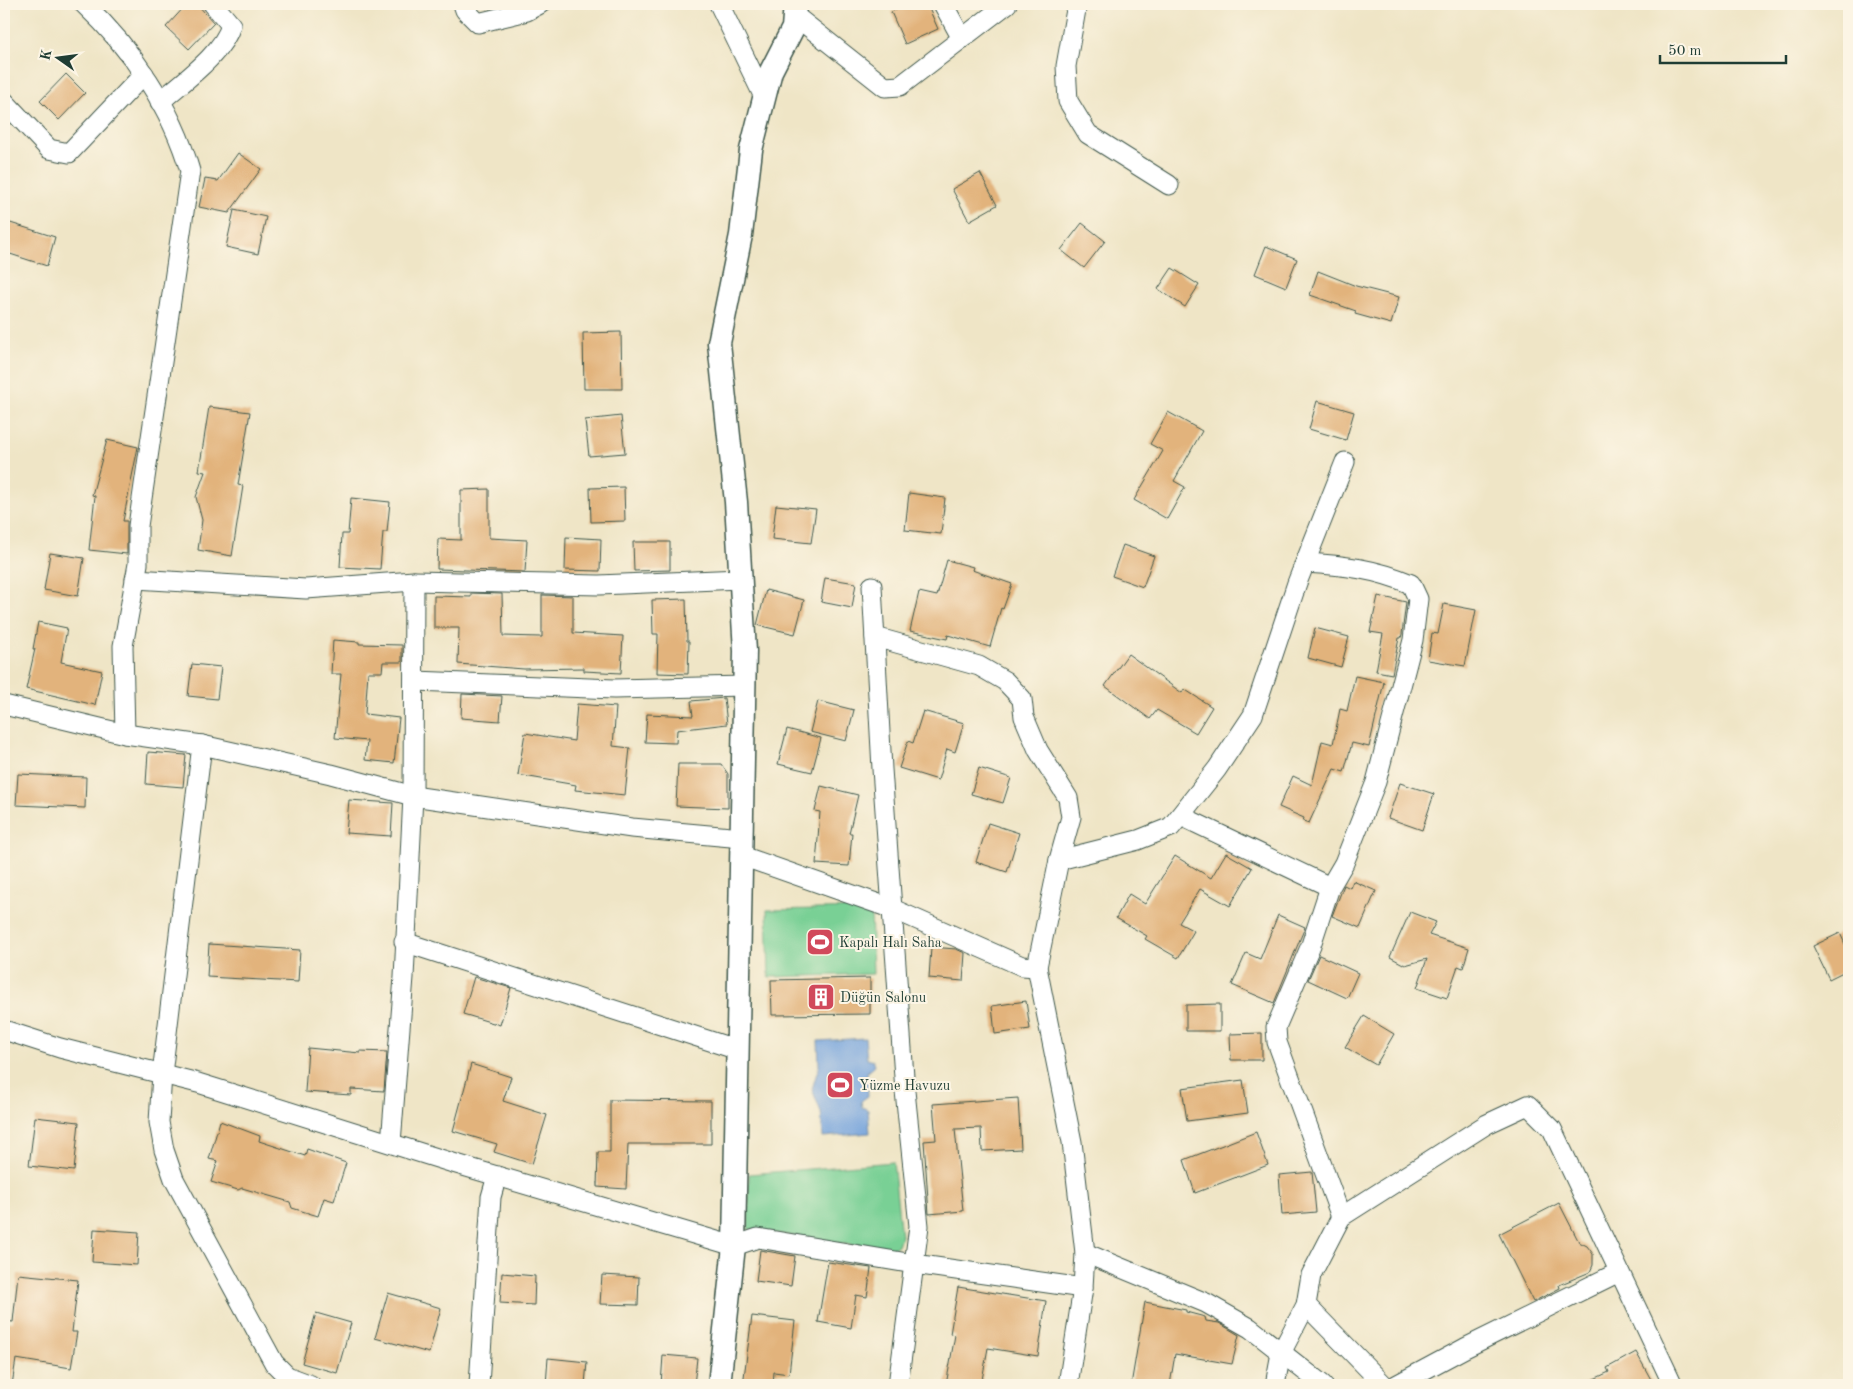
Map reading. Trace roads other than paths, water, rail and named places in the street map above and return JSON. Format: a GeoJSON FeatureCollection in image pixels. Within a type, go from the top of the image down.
{"type":"FeatureCollection","features":[{"type":"Feature","properties":{"kind":"street"},"geometry":{"type":"LineString","coordinates":[[84,4],[98,17],[144,74],[181,139],[190,171],[138,526],[135,579],[123,646],[125,734]]}},
{"type":"Feature","properties":{"kind":"street"},"geometry":{"type":"LineString","coordinates":[[160,102],[216,51],[225,40],[231,25],[213,4]]}},
{"type":"Feature","properties":{"kind":"street"},"geometry":{"type":"LineString","coordinates":[[463,4],[465,10],[478,22],[527,11],[540,4]]}},
{"type":"Feature","properties":{"kind":"street"},"geometry":{"type":"LineString","coordinates":[[719,4],[764,97]]}},
{"type":"Feature","properties":{"kind":"street"},"geometry":{"type":"LineString","coordinates":[[943,4],[961,37]]}},
{"type":"Feature","properties":{"kind":"street"},"geometry":{"type":"LineString","coordinates":[[720,1385],[734,1246],[745,651],[736,502],[719,342],[741,236],[751,150],[771,71],[794,16],[885,87],[900,86],[961,37],[1007,4]]}},
{"type":"Feature","properties":{"kind":"street"},"geometry":{"type":"LineString","coordinates":[[1077,4],[1066,66],[1068,101],[1088,134],[1169,185]]}},
{"type":"Feature","properties":{"kind":"street"},"geometry":{"type":"LineString","coordinates":[[4,101],[49,149],[69,153],[144,74]]}},
{"type":"Feature","properties":{"kind":"street"},"geometry":{"type":"LineString","coordinates":[[1059,860],[1138,840],[1171,827],[1217,769],[1253,715],[1305,563],[1345,462]]}},
{"type":"Feature","properties":{"kind":"street"},"geometry":{"type":"LineString","coordinates":[[1305,563],[1348,565],[1388,574],[1411,584],[1418,600],[1413,640],[1376,782],[1344,863],[1330,887],[1311,945],[1276,1027],[1277,1042],[1340,1217]]}},
{"type":"Feature","properties":{"kind":"street"},"geometry":{"type":"LineString","coordinates":[[135,579],[306,589],[414,581],[599,585],[740,579]]}},
{"type":"Feature","properties":{"kind":"street"},"geometry":{"type":"LineString","coordinates":[[390,1143],[404,977],[404,942],[413,796],[414,581]]}},
{"type":"Feature","properties":{"kind":"street"},"geometry":{"type":"LineString","coordinates":[[872,586],[882,769],[905,1091],[919,1226],[898,1385]]}},
{"type":"Feature","properties":{"kind":"street"},"geometry":{"type":"LineString","coordinates":[[874,637],[979,666],[1005,682],[1022,699],[1024,717],[1038,750],[1068,798],[1071,817],[1059,860],[1037,967],[1072,1142],[1085,1254],[1083,1288],[1068,1385]]}},
{"type":"Feature","properties":{"kind":"street"},"geometry":{"type":"LineString","coordinates":[[415,680],[614,689],[745,686]]}},
{"type":"Feature","properties":{"kind":"street"},"geometry":{"type":"LineString","coordinates":[[4,705],[125,734],[202,745],[331,774],[413,796],[632,828],[742,847],[893,909],[1022,966],[1037,967]]}},
{"type":"Feature","properties":{"kind":"street"},"geometry":{"type":"LineString","coordinates":[[202,745],[162,1074],[159,1122],[164,1150],[174,1179],[274,1363],[287,1376],[311,1385]]}},
{"type":"Feature","properties":{"kind":"street"},"geometry":{"type":"LineString","coordinates":[[1181,816],[1330,887]]}},
{"type":"Feature","properties":{"kind":"street"},"geometry":{"type":"LineString","coordinates":[[404,942],[738,1050]]}},
{"type":"Feature","properties":{"kind":"street"},"geometry":{"type":"LineString","coordinates":[[4,1030],[162,1074],[734,1246],[758,1238],[914,1264],[1083,1288]]}},
{"type":"Feature","properties":{"kind":"street"},"geometry":{"type":"LineString","coordinates":[[1275,1385],[1281,1353],[1306,1305],[1311,1275],[1340,1217],[1487,1124],[1528,1105],[1552,1129],[1673,1385]]}},
{"type":"Feature","properties":{"kind":"street"},"geometry":{"type":"LineString","coordinates":[[479,1385],[491,1197],[497,1176]]}},
{"type":"Feature","properties":{"kind":"street"},"geometry":{"type":"LineString","coordinates":[[1085,1254],[1206,1303],[1250,1328],[1323,1385]]}},
{"type":"Feature","properties":{"kind":"street"},"geometry":{"type":"LineString","coordinates":[[1396,1385],[1465,1348],[1619,1272]]}},
{"type":"Feature","properties":{"kind":"street"},"geometry":{"type":"LineString","coordinates":[[1306,1305],[1384,1385]]}},
{"type":"Feature","properties":{"kind":"water","name":"Yüzme Havuzu"},"geometry":{"type":"Polygon","coordinates":[[[865,1038],[867,1059],[874,1061],[875,1065],[867,1072],[868,1096],[861,1101],[862,1107],[868,1110],[870,1133],[823,1137],[821,1112],[812,1089],[819,1066],[818,1041],[865,1038]]]}},
{"type":"Feature","properties":{"kind":"place","name":"Kapalı Halı Saha"},"geometry":{"type":"Point","coordinates":[820,942]}},
{"type":"Feature","properties":{"kind":"place","name":"Düğün Salonu"},"geometry":{"type":"Point","coordinates":[821,997]}},
{"type":"Feature","properties":{"kind":"place","name":"Yüzme Havuzu"},"geometry":{"type":"Point","coordinates":[840,1085]}}]}
